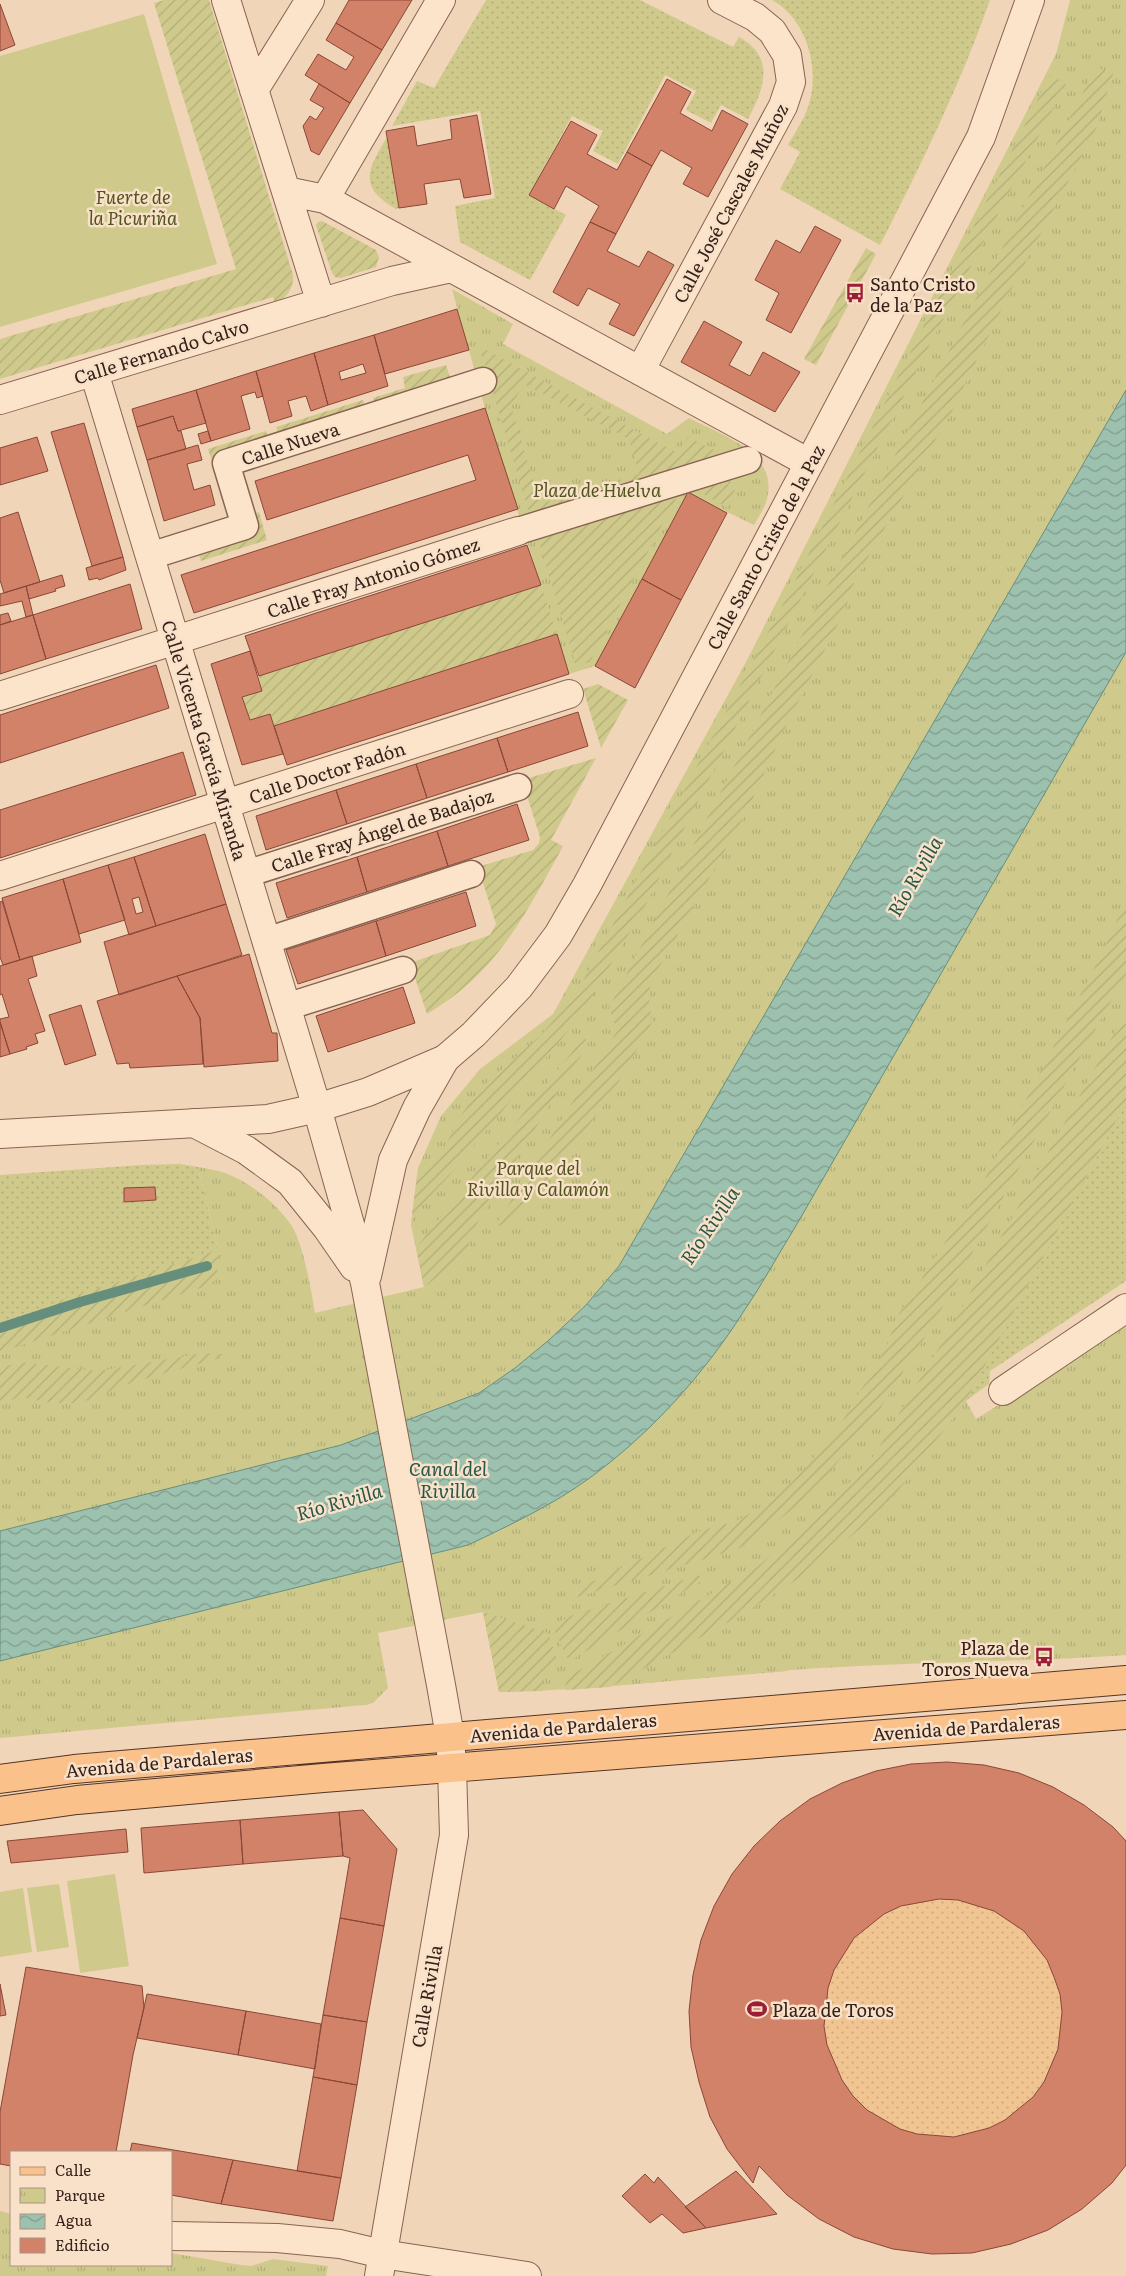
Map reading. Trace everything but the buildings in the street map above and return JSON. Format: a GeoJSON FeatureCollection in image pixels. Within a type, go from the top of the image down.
{"type":"FeatureCollection","features":[{"type":"Feature","properties":{"kind":"main road","name":"Avenida de Pardaleras"},"geometry":{"type":"LineString","coordinates":[[0,1779],[74,1769],[1126,1680]]}},
{"type":"Feature","properties":{"kind":"main road","name":"Avenida de Pardaleras"},"geometry":{"type":"LineString","coordinates":[[0,1812],[77,1800],[452,1768],[1126,1715]]}},
{"type":"Feature","properties":{"kind":"street"},"geometry":{"type":"LineString","coordinates":[[226,0],[321,303]]}},
{"type":"Feature","properties":{"kind":"street"},"geometry":{"type":"LineString","coordinates":[[254,90],[310,0]]}},
{"type":"Feature","properties":{"kind":"street"},"geometry":{"type":"LineString","coordinates":[[325,199],[441,0]]}},
{"type":"Feature","properties":{"kind":"street","name":"Calle José Cascales Muñoz"},"geometry":{"type":"LineString","coordinates":[[640,371],[783,106],[791,82],[787,55],[772,31],[755,17],[722,0]]}},
{"type":"Feature","properties":{"kind":"street","name":"Calle Santo Cristo de la Paz"},"geometry":{"type":"LineString","coordinates":[[0,1134],[268,1119],[317,1108],[368,1092],[445,1059],[474,1034],[519,987],[558,935],[587,885],[981,137],[1030,0]]}},
{"type":"Feature","properties":{"kind":"street"},"geometry":{"type":"LineString","coordinates":[[286,191],[325,199],[809,463]]}},
{"type":"Feature","properties":{"kind":"street","name":"Calle Fernando Calvo"},"geometry":{"type":"LineString","coordinates":[[0,400],[392,282],[451,268]]}},
{"type":"Feature","properties":{"kind":"street","name":"Calle Vicenta García Miranda"},"geometry":{"type":"LineString","coordinates":[[94,372],[317,1108]]}},
{"type":"Feature","properties":{"kind":"street","name":"Calle Nueva"},"geometry":{"type":"LineString","coordinates":[[150,556],[245,526],[226,463],[483,381]]}},
{"type":"Feature","properties":{"kind":"street","name":"Calle Fray Antonio Gómez"},"geometry":{"type":"LineString","coordinates":[[0,696],[748,460]]}},
{"type":"Feature","properties":{"kind":"street","name":"Calle Doctor Fadón"},"geometry":{"type":"LineString","coordinates":[[0,876],[568,694]]}},
{"type":"Feature","properties":{"kind":"street","name":"Calle Fray Ángel de Badajoz"},"geometry":{"type":"LineString","coordinates":[[246,874],[518,787]]}},
{"type":"Feature","properties":{"kind":"street"},"geometry":{"type":"LineString","coordinates":[[266,941],[470,874]]}},
{"type":"Feature","properties":{"kind":"street"},"geometry":{"type":"LineString","coordinates":[[286,1008],[403,970]]}},
{"type":"Feature","properties":{"kind":"street","name":"Calle Santo Cristo de la Paz"},"geometry":{"type":"LineString","coordinates":[[366,1287],[393,1160],[417,1108],[445,1059]]}},
{"type":"Feature","properties":{"kind":"street","name":"Calle Santo Cristo de la Paz"},"geometry":{"type":"LineString","coordinates":[[317,1108],[366,1287],[450,1736]]}},
{"type":"Feature","properties":{"kind":"street","name":"Calle Santo Cristo de la Paz"},"geometry":{"type":"LineString","coordinates":[[194,1123],[246,1150],[290,1182],[327,1228],[366,1287]]}},
{"type":"Feature","properties":{"kind":"street"},"geometry":{"type":"LineString","coordinates":[[1003,1391],[1126,1308]]}},
{"type":"Feature","properties":{"kind":"street","name":"Calle Rivilla"},"geometry":{"type":"LineString","coordinates":[[380,2265],[454,1835],[450,1736]]}},
{"type":"Feature","properties":{"kind":"street"},"geometry":{"type":"LineString","coordinates":[[172,2236],[277,2238],[340,2244],[380,2265],[527,2276]]}},
{"type":"Feature","properties":{"kind":"green space"},"geometry":{"type":"Polygon","coordinates":[[[164,0],[209,0],[293,275],[291,288],[283,298],[275,303],[273,297],[0,379],[0,339],[236,269],[154,3],[164,0]]]}},
{"type":"Feature","properties":{"kind":"green space"},"geometry":{"type":"Polygon","coordinates":[[[486,0],[640,0],[733,47],[739,37],[751,45],[758,54],[762,64],[762,85],[759,96],[748,119],[721,105],[711,123],[686,110],[696,91],[665,75],[618,164],[593,151],[603,131],[572,116],[529,195],[566,215],[530,280],[460,242],[455,206],[495,198],[480,111],[392,126],[417,81],[434,88],[486,0]]]}},
{"type":"Feature","properties":{"kind":"green space"},"geometry":{"type":"Polygon","coordinates":[[[772,0],[990,0],[966,63],[939,124],[880,245],[780,189],[800,152],[788,145],[806,112],[812,93],[813,77],[812,62],[802,32],[784,9],[772,0]]]}},
{"type":"Feature","properties":{"kind":"green space","name":"Parque del Rivilla y Calamón"},"geometry":{"type":"Polygon","coordinates":[[[1070,0],[1126,0],[1126,390],[619,1266],[586,1305],[549,1340],[515,1368],[478,1393],[341,1445],[0,1531],[0,1324],[67,1298],[218,1250],[198,1167],[222,1172],[244,1182],[263,1195],[287,1219],[301,1246],[315,1313],[424,1287],[411,1225],[418,1168],[441,1116],[480,1069],[553,1014],[747,660],[1056,54],[1070,0]]]}},
{"type":"Feature","properties":{"kind":"green space","name":"Fuerte de la Picuriña"},"geometry":{"type":"Polygon","coordinates":[[[144,14],[217,264],[0,327],[0,56],[144,14]]]}},
{"type":"Feature","properties":{"kind":"green space"},"geometry":{"type":"Polygon","coordinates":[[[1096,67],[1113,74],[1096,129],[1010,292],[951,413],[855,580],[845,610],[783,732],[747,811],[650,984],[649,1002],[652,1022],[611,1095],[528,1208],[514,1219],[494,1228],[617,1031],[609,1008],[1096,67]]]}},
{"type":"Feature","properties":{"kind":"green space"},"geometry":{"type":"Polygon","coordinates":[[[1050,75],[1066,84],[927,350],[646,904],[582,1014],[449,1176],[412,1215],[417,1176],[444,1148],[463,1112],[482,1087],[541,1035],[575,996],[791,589],[1050,75]]]}},
{"type":"Feature","properties":{"kind":"green space"},"geometry":{"type":"Polygon","coordinates":[[[387,137],[399,208],[396,209],[375,193],[370,177],[371,168],[387,137]]]}},
{"type":"Feature","properties":{"kind":"green space"},"geometry":{"type":"Polygon","coordinates":[[[322,221],[376,250],[379,257],[376,267],[341,278],[335,277],[316,225],[322,221]]]}},
{"type":"Feature","properties":{"kind":"green space"},"geometry":{"type":"Polygon","coordinates":[[[866,248],[876,254],[816,365],[804,359],[866,248]]]}},
{"type":"Feature","properties":{"kind":"green space","name":"Plaza de Huelva"},"geometry":{"type":"Polygon","coordinates":[[[452,289],[513,324],[503,344],[667,434],[689,418],[729,438],[754,455],[763,466],[768,479],[766,502],[754,525],[688,493],[595,666],[569,674],[485,408],[452,289]]]}},
{"type":"Feature","properties":{"kind":"green space"},"geometry":{"type":"Polygon","coordinates":[[[479,346],[677,453],[688,437],[714,450],[716,461],[597,498],[592,488],[639,474],[629,439],[524,384],[511,406],[540,504],[586,490],[590,501],[531,519],[479,346]]]}},
{"type":"Feature","properties":{"kind":"green space"},"geometry":{"type":"Polygon","coordinates":[[[446,365],[458,401],[381,424],[373,398],[405,388],[403,377],[446,365]]]}},
{"type":"Feature","properties":{"kind":"green space"},"geometry":{"type":"Polygon","coordinates":[[[363,400],[372,427],[285,455],[276,427],[363,400]]]}},
{"type":"Feature","properties":{"kind":"green space"},"geometry":{"type":"Polygon","coordinates":[[[266,431],[275,459],[217,477],[208,449],[266,431]]]}},
{"type":"Feature","properties":{"kind":"green space"},"geometry":{"type":"Polygon","coordinates":[[[720,476],[736,492],[727,507],[688,486],[720,476]]]}},
{"type":"Feature","properties":{"kind":"green space"},"geometry":{"type":"Polygon","coordinates":[[[682,487],[590,662],[576,666],[536,532],[682,487]]]}},
{"type":"Feature","properties":{"kind":"green space"},"geometry":{"type":"Polygon","coordinates":[[[259,512],[267,540],[201,561],[192,533],[259,512]]]}},
{"type":"Feature","properties":{"kind":"green space"},"geometry":{"type":"Polygon","coordinates":[[[541,585],[557,634],[274,726],[270,714],[250,720],[242,697],[262,691],[259,676],[541,585]]]}},
{"type":"Feature","properties":{"kind":"green space"},"geometry":{"type":"Polygon","coordinates":[[[1126,652],[1126,1102],[966,1401],[976,1419],[1126,1324],[1126,1655],[820,1668],[539,1691],[499,1692],[483,1612],[378,1633],[388,1688],[373,1703],[0,1738],[0,1661],[468,1545],[529,1515],[590,1477],[649,1427],[698,1374],[744,1312],[1126,652]]]}},
{"type":"Feature","properties":{"kind":"green space"},"geometry":{"type":"Polygon","coordinates":[[[598,684],[628,700],[601,748],[583,689],[598,684]]]}},
{"type":"Feature","properties":{"kind":"green space"},"geometry":{"type":"Polygon","coordinates":[[[596,758],[551,840],[563,846],[536,895],[507,941],[472,980],[451,998],[427,1014],[410,963],[490,935],[496,924],[478,867],[533,850],[539,843],[540,837],[522,780],[596,758]]]}},
{"type":"Feature","properties":{"kind":"green space"},"geometry":{"type":"Polygon","coordinates":[[[1126,905],[1126,974],[935,1321],[873,1420],[811,1494],[752,1542],[735,1550],[577,1597],[566,1598],[577,1589],[697,1532],[736,1521],[769,1503],[802,1472],[842,1422],[887,1346],[897,1317],[979,1190],[1101,955],[1123,907],[1126,905]]]}},
{"type":"Feature","properties":{"kind":"green space"},"geometry":{"type":"Polygon","coordinates":[[[1126,1012],[1126,1281],[990,1371],[989,1384],[966,1401],[788,1671],[565,1690],[566,1678],[1126,1012]]]}},
{"type":"Feature","properties":{"kind":"green space"},"geometry":{"type":"Polygon","coordinates":[[[1126,1012],[1126,1102],[966,1401],[884,1509],[804,1575],[743,1614],[610,1687],[565,1690],[566,1678],[757,1567],[823,1511],[873,1457],[949,1331],[1126,1012]]]}},
{"type":"Feature","properties":{"kind":"green space"},"geometry":{"type":"Polygon","coordinates":[[[584,1037],[588,1043],[471,1233],[467,1255],[424,1287],[416,1248],[584,1037]]]}},
{"type":"Feature","properties":{"kind":"green space"},"geometry":{"type":"Polygon","coordinates":[[[180,1164],[198,1167],[218,1250],[0,1352],[0,1175],[180,1164]]]}},
{"type":"Feature","properties":{"kind":"green space"},"geometry":{"type":"Polygon","coordinates":[[[218,1250],[217,1279],[204,1287],[0,1352],[0,1324],[67,1298],[218,1250]]]}},
{"type":"Feature","properties":{"kind":"green space"},"geometry":{"type":"Polygon","coordinates":[[[204,1353],[227,1356],[126,1384],[90,1400],[67,1404],[44,1402],[22,1397],[0,1403],[0,1368],[20,1362],[98,1371],[204,1353]]]}},
{"type":"Feature","properties":{"kind":"green space"},"geometry":{"type":"Polygon","coordinates":[[[699,1575],[703,1580],[573,1659],[567,1658],[552,1625],[573,1615],[699,1575]]]}},
{"type":"Feature","properties":{"kind":"green space"},"geometry":{"type":"Polygon","coordinates":[[[483,1612],[548,1633],[558,1663],[542,1677],[543,1691],[499,1692],[483,1612]]]}},
{"type":"Feature","properties":{"kind":"green space"},"geometry":{"type":"Polygon","coordinates":[[[115,1874],[129,1966],[80,1973],[67,1881],[115,1874]]]}},
{"type":"Feature","properties":{"kind":"green space"},"geometry":{"type":"Polygon","coordinates":[[[59,1884],[69,1947],[37,1952],[27,1888],[59,1884]]]}},
{"type":"Feature","properties":{"kind":"green space"},"geometry":{"type":"Polygon","coordinates":[[[23,1888],[32,1952],[0,1957],[0,1892],[23,1888]]]}},
{"type":"Feature","properties":{"kind":"green space"},"geometry":{"type":"Polygon","coordinates":[[[0,2211],[10,2214],[10,2266],[172,2266],[172,2253],[251,2266],[273,2259],[328,2266],[326,2276],[0,2276],[0,2211]]]}},
{"type":"Feature","properties":{"kind":"sand"},"geometry":{"type":"Polygon","coordinates":[[[943,1899],[966,1901],[988,1908],[1009,1919],[1027,1934],[1042,1952],[1053,1973],[1060,1995],[1062,2018],[1060,2041],[1053,2063],[1042,2084],[1027,2102],[1009,2117],[988,2128],[966,2135],[943,2137],[920,2135],[898,2128],[877,2117],[859,2102],[844,2084],[833,2063],[826,2041],[824,2018],[826,1995],[833,1973],[844,1952],[859,1934],[877,1919],[898,1908],[920,1901],[943,1899]]]}},
{"type":"Feature","properties":{"kind":"water","name":"Canal del Rivilla"},"geometry":{"type":"Polygon","coordinates":[[[1126,390],[1126,652],[797,1224],[751,1300],[694,1380],[635,1441],[591,1477],[562,1497],[468,1545],[0,1661],[0,1531],[341,1445],[479,1393],[515,1368],[549,1340],[586,1305],[619,1266],[1126,390]]]}},
{"type":"Feature","properties":{"kind":"waterway"},"geometry":{"type":"LineString","coordinates":[[0,1328],[80,1302],[207,1266]]}},
{"type":"Feature","properties":{"kind":"place","name":"Santo Cristo de la Paz"},"geometry":{"type":"Point","coordinates":[855,293]}},
{"type":"Feature","properties":{"kind":"place","name":"Plaza de Toros Nueva"},"geometry":{"type":"Point","coordinates":[1044,1657]}},
{"type":"Feature","properties":{"kind":"place","name":"Plaza de Toros"},"geometry":{"type":"Point","coordinates":[757,2009]}},
{"type":"Feature","properties":{"kind":"water label","name":"Río Rivilla"},"geometry":{"type":"Point","coordinates":[914,876]}},
{"type":"Feature","properties":{"kind":"water label","name":"Río Rivilla"},"geometry":{"type":"Point","coordinates":[709,1225]}},
{"type":"Feature","properties":{"kind":"water label","name":"Río Rivilla"},"geometry":{"type":"Point","coordinates":[339,1501]}}]}
